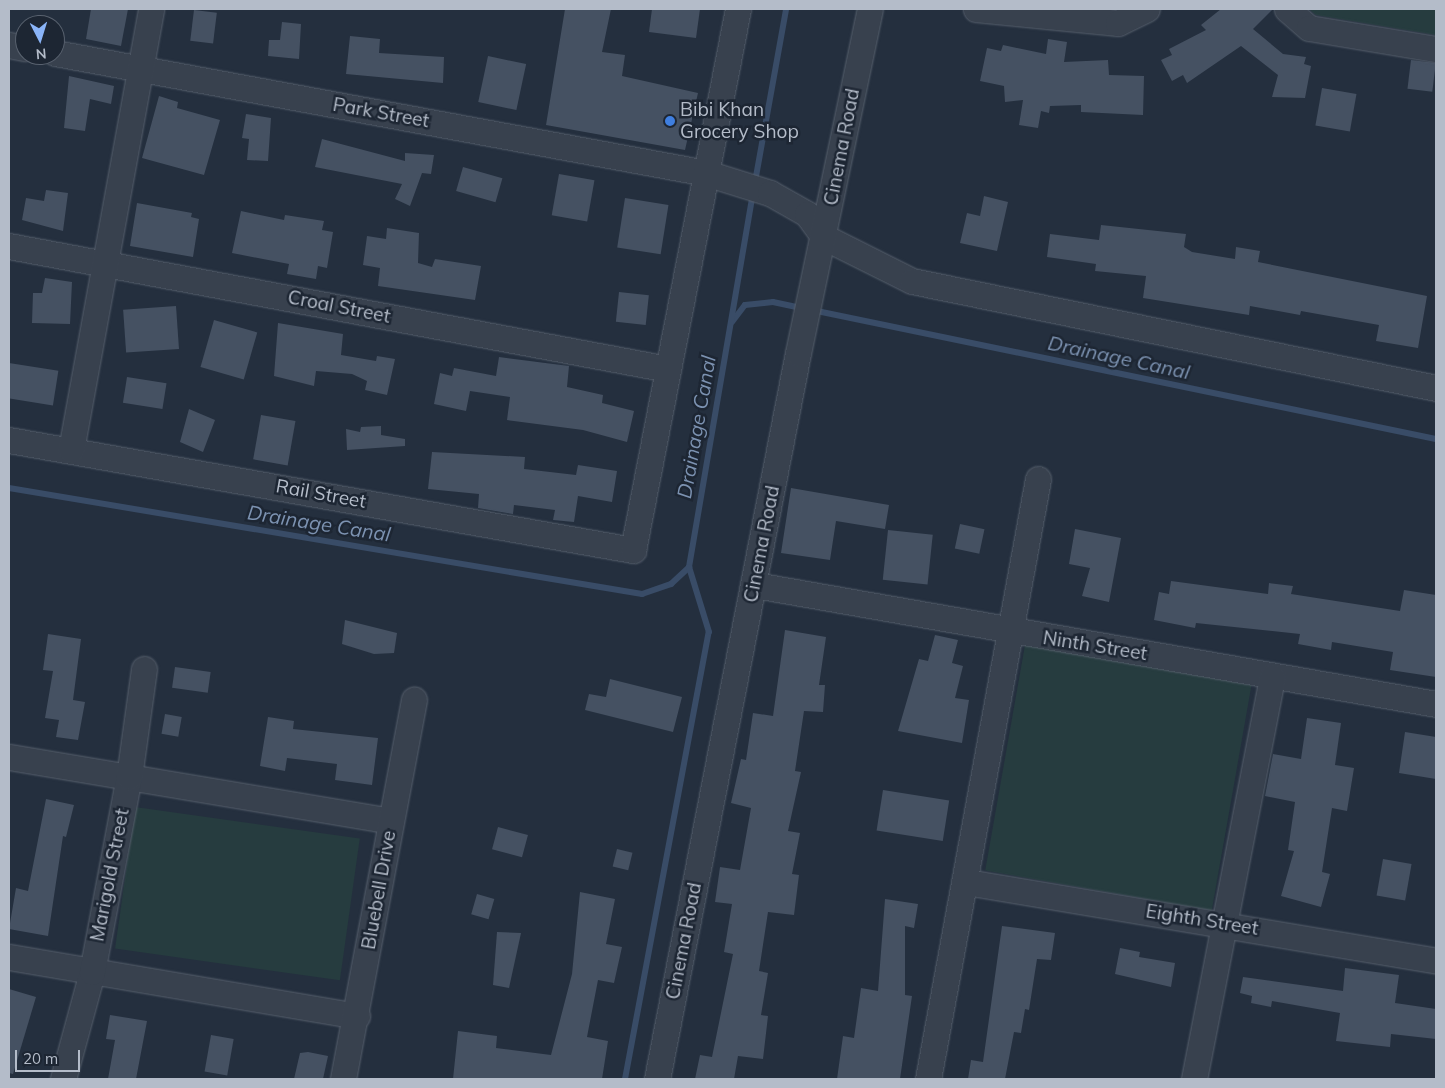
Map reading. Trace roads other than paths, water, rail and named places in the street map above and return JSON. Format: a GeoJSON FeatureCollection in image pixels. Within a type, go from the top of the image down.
{"type":"FeatureCollection","features":[{"type":"Feature","properties":{"kind":"street"},"geometry":{"type":"LineString","coordinates":[[71,450],[151,9]]}},
{"type":"Feature","properties":{"kind":"street"},"geometry":{"type":"LineString","coordinates":[[668,369],[738,9]]}},
{"type":"Feature","properties":{"kind":"street","name":"Cinema Road"},"geometry":{"type":"LineString","coordinates":[[657,1079],[755,585],[798,353],[824,237],[870,9]]}},
{"type":"Feature","properties":{"kind":"street"},"geometry":{"type":"LineString","coordinates":[[976,9],[1118,23],[1147,9]]}},
{"type":"Feature","properties":{"kind":"street"},"geometry":{"type":"LineString","coordinates":[[1287,9],[1309,28],[1436,49]]}},
{"type":"Feature","properties":{"kind":"street","name":"Park Street"},"geometry":{"type":"LineString","coordinates":[[65,55],[706,173],[742,182],[770,192],[807,214],[824,237]]}},
{"type":"Feature","properties":{"kind":"street"},"geometry":{"type":"LineString","coordinates":[[824,237],[912,280],[1436,388]]}},
{"type":"Feature","properties":{"kind":"street","name":"Croal Street"},"geometry":{"type":"LineString","coordinates":[[9,246],[668,369]]}},
{"type":"Feature","properties":{"kind":"street","name":"Rail Street"},"geometry":{"type":"LineString","coordinates":[[9,440],[633,550],[668,369]]}},
{"type":"Feature","properties":{"kind":"street"},"geometry":{"type":"LineString","coordinates":[[928,1079],[966,882],[1038,479]]}},
{"type":"Feature","properties":{"kind":"street","name":"Ninth Street"},"geometry":{"type":"LineString","coordinates":[[755,585],[1010,632],[1436,704]]}},
{"type":"Feature","properties":{"kind":"street","name":"Marigold Street"},"geometry":{"type":"LineString","coordinates":[[64,1079],[92,972],[129,777],[144,669]]}},
{"type":"Feature","properties":{"kind":"street"},"geometry":{"type":"LineString","coordinates":[[1194,1079],[1272,676]]}},
{"type":"Feature","properties":{"kind":"street","name":"Bluebell Drive"},"geometry":{"type":"LineString","coordinates":[[343,1079],[357,1016],[390,821],[414,700]]}},
{"type":"Feature","properties":{"kind":"street"},"geometry":{"type":"LineString","coordinates":[[9,757],[390,821]]}},
{"type":"Feature","properties":{"kind":"street","name":"Eighth Street"},"geometry":{"type":"LineString","coordinates":[[966,882],[1436,960]]}},
{"type":"Feature","properties":{"kind":"street"},"geometry":{"type":"LineString","coordinates":[[9,957],[357,1016]]}},
{"type":"Feature","properties":{"kind":"waterway"},"geometry":{"type":"LineString","coordinates":[[755,182],[786,9]]}},
{"type":"Feature","properties":{"kind":"waterway","name":"Drainage Canal"},"geometry":{"type":"LineString","coordinates":[[9,488],[642,594],[671,584],[689,567],[753,192]]}},
{"type":"Feature","properties":{"kind":"waterway","name":"Drainage Canal"},"geometry":{"type":"LineString","coordinates":[[732,322],[745,305],[773,302],[802,308]]}},
{"type":"Feature","properties":{"kind":"waterway","name":"Drainage Canal"},"geometry":{"type":"LineString","coordinates":[[812,310],[1436,439]]}},
{"type":"Feature","properties":{"kind":"waterway"},"geometry":{"type":"LineString","coordinates":[[625,1079],[709,632],[689,567]]}},
{"type":"Feature","properties":{"kind":"place","name":"Bibi Khan Grocery Shop"},"geometry":{"type":"Point","coordinates":[670,121]}}]}
